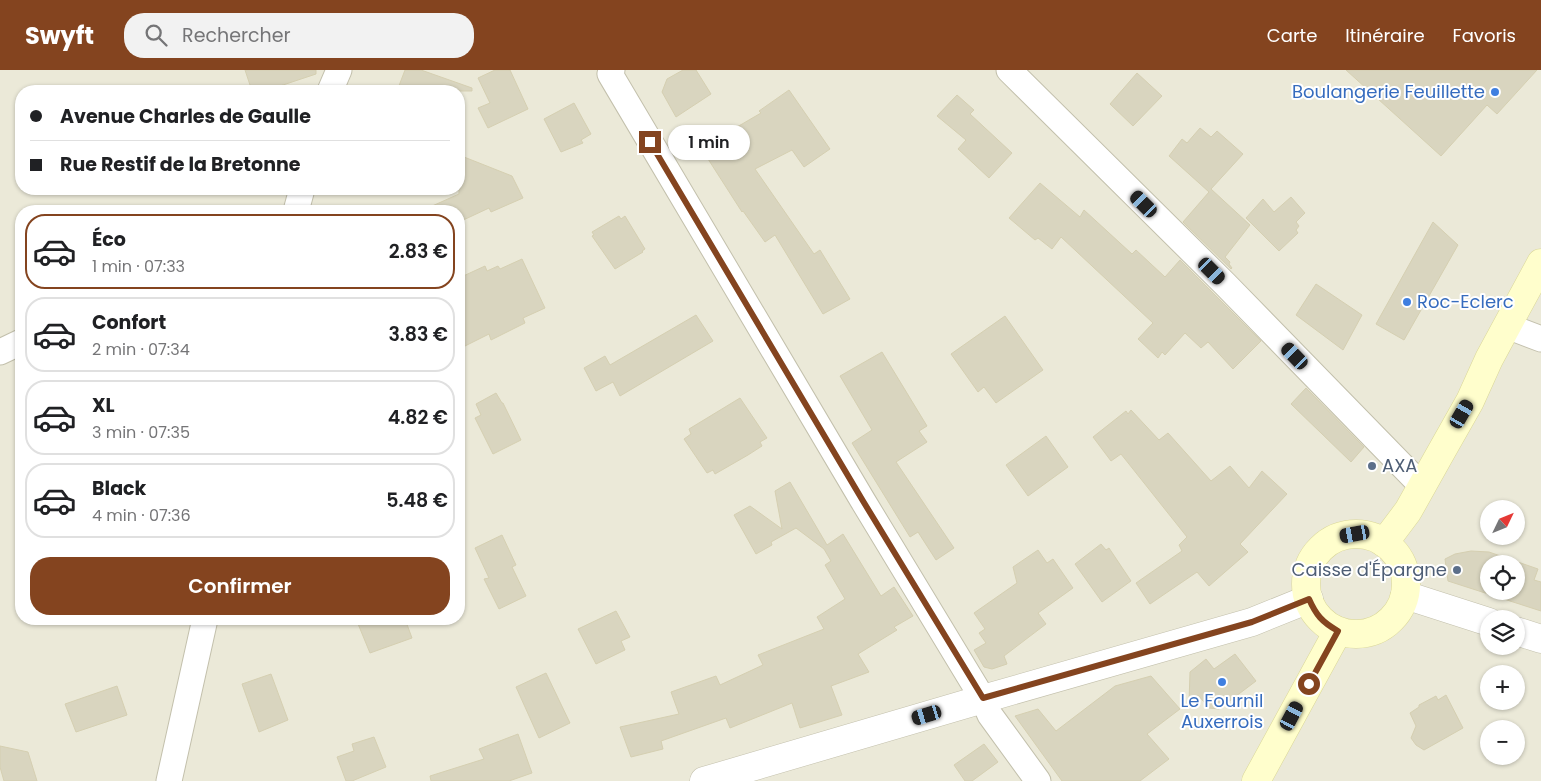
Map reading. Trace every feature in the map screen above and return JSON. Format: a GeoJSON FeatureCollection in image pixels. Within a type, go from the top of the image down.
{"type":"FeatureCollection","features":[{"type":"Feature","properties":{"kind":"main road"},"geometry":{"type":"LineString","coordinates":[[1384,543],[1408,511],[1470,401],[1489,359],[1541,263]]}},
{"type":"Feature","properties":{"kind":"main road"},"geometry":{"type":"LineString","coordinates":[[1355,534],[1370,536],[1394,551],[1405,572],[1406,595],[1399,612],[1387,624],[1372,632],[1354,634],[1338,631],[1325,623],[1315,612],[1309,599],[1306,584],[1309,569],[1316,555],[1326,544],[1340,537],[1355,534]]}},
{"type":"Feature","properties":{"kind":"main road"},"geometry":{"type":"LineString","coordinates":[[1256,781],[1338,631]]}},
{"type":"Feature","properties":{"kind":"street"},"geometry":{"type":"LineString","coordinates":[[333,85],[339,70]]}},
{"type":"Feature","properties":{"kind":"street"},"geometry":{"type":"LineString","coordinates":[[612,70],[610,74],[863,501],[983,698],[990,714],[1038,781]]}},
{"type":"Feature","properties":{"kind":"street"},"geometry":{"type":"LineString","coordinates":[[1009,70],[1225,284],[1422,486]]}},
{"type":"Feature","properties":{"kind":"street"},"geometry":{"type":"LineString","coordinates":[[1507,326],[1541,339]]}},
{"type":"Feature","properties":{"kind":"street"},"geometry":{"type":"LineString","coordinates":[[0,352],[15,345]]}},
{"type":"Feature","properties":{"kind":"street"},"geometry":{"type":"LineString","coordinates":[[1406,595],[1480,619]]}},
{"type":"Feature","properties":{"kind":"street"},"geometry":{"type":"LineString","coordinates":[[704,781],[983,698],[1252,622],[1309,599]]}},
{"type":"Feature","properties":{"kind":"street"},"geometry":{"type":"LineString","coordinates":[[169,781],[204,625]]}},
{"type":"Feature","properties":{"kind":"street"},"geometry":{"type":"LineString","coordinates":[[1525,634],[1541,639]]}},
{"type":"Feature","properties":{"kind":"shaded area"},"geometry":{"type":"Polygon","coordinates":[[[0,70],[1541,70],[1541,781],[0,781],[0,70]]]}},
{"type":"Feature","properties":{"kind":"building"},"geometry":{"type":"Polygon","coordinates":[[[245,70],[316,70],[316,74],[283,85],[250,85],[245,70]]]}},
{"type":"Feature","properties":{"kind":"building"},"geometry":{"type":"Polygon","coordinates":[[[405,70],[421,70],[464,85],[399,85],[405,70]]]}},
{"type":"Feature","properties":{"kind":"building"},"geometry":{"type":"Polygon","coordinates":[[[495,70],[510,70],[528,109],[488,128],[478,108],[490,103],[478,78],[495,70]]]}},
{"type":"Feature","properties":{"kind":"building"},"geometry":{"type":"Polygon","coordinates":[[[683,70],[696,70],[711,94],[676,117],[662,92],[667,79],[683,70]]]}},
{"type":"Feature","properties":{"kind":"building"},"geometry":{"type":"Polygon","coordinates":[[[1346,70],[1537,70],[1497,114],[1487,105],[1441,156],[1346,70]]]}},
{"type":"Feature","properties":{"kind":"building"},"geometry":{"type":"Polygon","coordinates":[[[1137,73],[1162,96],[1133,126],[1110,104],[1137,73]]]}},
{"type":"Feature","properties":{"kind":"building"},"geometry":{"type":"Polygon","coordinates":[[[465,86],[472,88],[472,91],[465,91],[465,86]]]}},
{"type":"Feature","properties":{"kind":"building"},"geometry":{"type":"Polygon","coordinates":[[[789,90],[830,149],[804,167],[792,150],[755,169],[814,254],[820,250],[850,299],[823,314],[775,235],[765,242],[742,212],[701,148],[761,113],[759,111],[789,90]]]}},
{"type":"Feature","properties":{"kind":"building"},"geometry":{"type":"Polygon","coordinates":[[[957,95],[974,110],[970,114],[1012,153],[989,178],[958,149],[966,140],[937,116],[957,95]]]}},
{"type":"Feature","properties":{"kind":"building"},"geometry":{"type":"Polygon","coordinates":[[[574,103],[591,134],[581,140],[583,143],[561,152],[544,119],[574,103]]]}},
{"type":"Feature","properties":{"kind":"building"},"geometry":{"type":"Polygon","coordinates":[[[1200,128],[1211,137],[1217,131],[1243,154],[1211,189],[1250,225],[1225,257],[1230,262],[1231,269],[1183,222],[1209,192],[1169,156],[1182,139],[1187,143],[1200,128]]]}},
{"type":"Feature","properties":{"kind":"building"},"geometry":{"type":"Polygon","coordinates":[[[465,157],[512,176],[523,198],[491,212],[489,208],[465,219],[465,205],[434,205],[457,195],[465,195],[465,157]]]}},
{"type":"Feature","properties":{"kind":"building"},"geometry":{"type":"Polygon","coordinates":[[[1040,183],[1080,217],[1084,210],[1132,254],[1136,250],[1165,277],[1180,260],[1261,341],[1233,369],[1208,342],[1201,348],[1185,333],[1165,355],[1162,352],[1158,358],[1138,339],[1153,323],[1061,237],[1052,249],[1038,238],[1035,240],[1009,218],[1040,183]]]}},
{"type":"Feature","properties":{"kind":"building"},"geometry":{"type":"Polygon","coordinates":[[[1291,197],[1305,213],[1296,222],[1299,226],[1296,230],[1298,233],[1279,251],[1246,218],[1263,199],[1274,212],[1291,197]]]}},
{"type":"Feature","properties":{"kind":"building"},"geometry":{"type":"Polygon","coordinates":[[[619,216],[621,219],[625,216],[645,249],[615,269],[592,236],[594,235],[592,232],[619,216]]]}},
{"type":"Feature","properties":{"kind":"building","name":"Roc-Eclerc"},"geometry":{"type":"Polygon","coordinates":[[[1433,222],[1458,245],[1404,340],[1376,324],[1433,222]]]}},
{"type":"Feature","properties":{"kind":"building"},"geometry":{"type":"Polygon","coordinates":[[[522,259],[545,308],[523,318],[525,323],[491,340],[489,334],[465,346],[465,275],[485,266],[487,271],[498,266],[500,269],[522,259]]]}},
{"type":"Feature","properties":{"kind":"building"},"geometry":{"type":"Polygon","coordinates":[[[1316,284],[1362,315],[1343,350],[1296,315],[1316,284]]]}},
{"type":"Feature","properties":{"kind":"building"},"geometry":{"type":"Polygon","coordinates":[[[696,315],[713,341],[620,396],[613,382],[596,391],[584,368],[605,356],[610,365],[696,315]]]}},
{"type":"Feature","properties":{"kind":"building"},"geometry":{"type":"Polygon","coordinates":[[[1005,316],[1043,370],[996,403],[984,387],[978,392],[951,354],[1005,316]]]}},
{"type":"Feature","properties":{"kind":"building"},"geometry":{"type":"Polygon","coordinates":[[[882,352],[927,426],[919,431],[927,442],[896,462],[954,548],[936,560],[918,532],[910,537],[852,443],[872,430],[840,376],[882,352]]]}},
{"type":"Feature","properties":{"kind":"building"},"geometry":{"type":"Polygon","coordinates":[[[1306,388],[1364,447],[1351,462],[1291,404],[1306,388]]]}},
{"type":"Feature","properties":{"kind":"building"},"geometry":{"type":"Polygon","coordinates":[[[496,393],[521,440],[493,454],[475,418],[481,415],[476,404],[496,393]]]}},
{"type":"Feature","properties":{"kind":"building"},"geometry":{"type":"Polygon","coordinates":[[[740,398],[767,438],[760,442],[762,446],[748,455],[715,474],[713,470],[707,473],[684,439],[691,434],[689,429],[740,398]]]}},
{"type":"Feature","properties":{"kind":"building"},"geometry":{"type":"Polygon","coordinates":[[[1131,410],[1159,440],[1168,433],[1211,481],[1230,466],[1249,488],[1262,471],[1287,494],[1240,544],[1248,552],[1209,586],[1197,572],[1150,604],[1136,583],[1182,551],[1179,545],[1187,537],[1121,454],[1111,461],[1093,437],[1126,411],[1128,414],[1131,410]]]}},
{"type":"Feature","properties":{"kind":"building"},"geometry":{"type":"Polygon","coordinates":[[[1046,436],[1068,467],[1028,496],[1006,465],[1046,436]]]}},
{"type":"Feature","properties":{"kind":"building"},"geometry":{"type":"Polygon","coordinates":[[[790,482],[827,545],[843,534],[881,596],[894,587],[913,616],[894,627],[897,630],[858,654],[869,672],[831,686],[842,715],[800,728],[792,703],[730,728],[726,718],[661,741],[663,749],[631,757],[620,727],[679,714],[671,692],[716,676],[720,685],[763,665],[758,655],[824,629],[817,617],[845,599],[825,565],[831,561],[824,549],[796,528],[771,542],[772,545],[756,554],[734,515],[750,506],[782,529],[775,491],[790,482]]]}},
{"type":"Feature","properties":{"kind":"building"},"geometry":{"type":"Polygon","coordinates":[[[502,535],[516,565],[512,567],[526,596],[499,609],[484,579],[489,578],[475,548],[502,535]]]}},
{"type":"Feature","properties":{"kind":"building"},"geometry":{"type":"Polygon","coordinates":[[[1101,544],[1106,550],[1109,548],[1131,581],[1102,602],[1075,564],[1101,544]]]}},
{"type":"Feature","properties":{"kind":"building"},"geometry":{"type":"Polygon","coordinates":[[[1038,550],[1047,563],[1053,559],[1073,588],[1038,613],[1046,624],[1004,656],[1007,664],[992,669],[984,667],[974,650],[986,643],[979,633],[985,629],[974,613],[1017,583],[1013,567],[1038,550]]]}},
{"type":"Feature","properties":{"kind":"building"},"geometry":{"type":"Polygon","coordinates":[[[1471,551],[1489,552],[1498,555],[1480,555],[1480,591],[1448,581],[1445,559],[1455,554],[1471,551]]]}},
{"type":"Feature","properties":{"kind":"building"},"geometry":{"type":"Polygon","coordinates":[[[1525,564],[1538,569],[1534,580],[1541,582],[1541,611],[1507,600],[1525,600],[1525,564]]]}},
{"type":"Feature","properties":{"kind":"building"},"geometry":{"type":"Polygon","coordinates":[[[616,611],[630,637],[621,641],[625,650],[596,664],[578,629],[616,611]]]}},
{"type":"Feature","properties":{"kind":"building"},"geometry":{"type":"Polygon","coordinates":[[[358,625],[407,625],[412,638],[370,653],[358,625]]]}},
{"type":"Feature","properties":{"kind":"building","name":"Le Fournil Auxerrois"},"geometry":{"type":"Polygon","coordinates":[[[1235,654],[1256,681],[1219,709],[1209,708],[1198,695],[1189,703],[1190,672],[1206,659],[1214,669],[1235,654]]]}},
{"type":"Feature","properties":{"kind":"building"},"geometry":{"type":"Polygon","coordinates":[[[546,673],[570,723],[539,738],[516,687],[546,673]]]}},
{"type":"Feature","properties":{"kind":"building"},"geometry":{"type":"Polygon","coordinates":[[[271,674],[288,720],[259,732],[242,684],[271,674]]]}},
{"type":"Feature","properties":{"kind":"building"},"geometry":{"type":"Polygon","coordinates":[[[1151,676],[1180,709],[1147,734],[1169,759],[1140,781],[1062,781],[1015,716],[1038,709],[1056,731],[1115,686],[1151,676]]]}},
{"type":"Feature","properties":{"kind":"building"},"geometry":{"type":"Polygon","coordinates":[[[117,686],[127,715],[76,732],[65,704],[117,686]]]}},
{"type":"Feature","properties":{"kind":"building"},"geometry":{"type":"Polygon","coordinates":[[[1446,695],[1463,728],[1424,750],[1416,745],[1411,738],[1416,726],[1410,713],[1419,705],[1436,696],[1438,700],[1446,695]]]}},
{"type":"Feature","properties":{"kind":"building"},"geometry":{"type":"Polygon","coordinates":[[[518,734],[532,773],[509,781],[431,781],[430,776],[484,759],[479,749],[518,734]]]}},
{"type":"Feature","properties":{"kind":"building"},"geometry":{"type":"Polygon","coordinates":[[[374,737],[386,767],[352,781],[346,781],[337,757],[354,751],[352,744],[374,737]]]}},
{"type":"Feature","properties":{"kind":"building"},"geometry":{"type":"Polygon","coordinates":[[[984,744],[998,762],[972,781],[965,781],[954,765],[984,744]]]}},
{"type":"Feature","properties":{"kind":"building"},"geometry":{"type":"Polygon","coordinates":[[[0,746],[28,752],[37,781],[4,781],[0,767],[0,746]]]}},
{"type":"Feature","properties":{"kind":"place","name":"Boulangerie Feuillette"},"geometry":{"type":"Point","coordinates":[1495,92]}},
{"type":"Feature","properties":{"kind":"place","name":"Roc-Eclerc"},"geometry":{"type":"Point","coordinates":[1407,302]}},
{"type":"Feature","properties":{"kind":"place","name":"AXA"},"geometry":{"type":"Point","coordinates":[1372,466]}},
{"type":"Feature","properties":{"kind":"place","name":"Caisse d'Épargne"},"geometry":{"type":"Point","coordinates":[1457,570]}},
{"type":"Feature","properties":{"kind":"place","name":"Le Fournil Auxerrois"},"geometry":{"type":"Point","coordinates":[1222,682]}},
{"type":"Feature","properties":{"kind":"route"},"geometry":{"type":"LineString","coordinates":[[650,142],[863,501],[983,698],[1252,622],[1309,599],[1315,612],[1325,623],[1338,631],[1309,684]]}}]}
